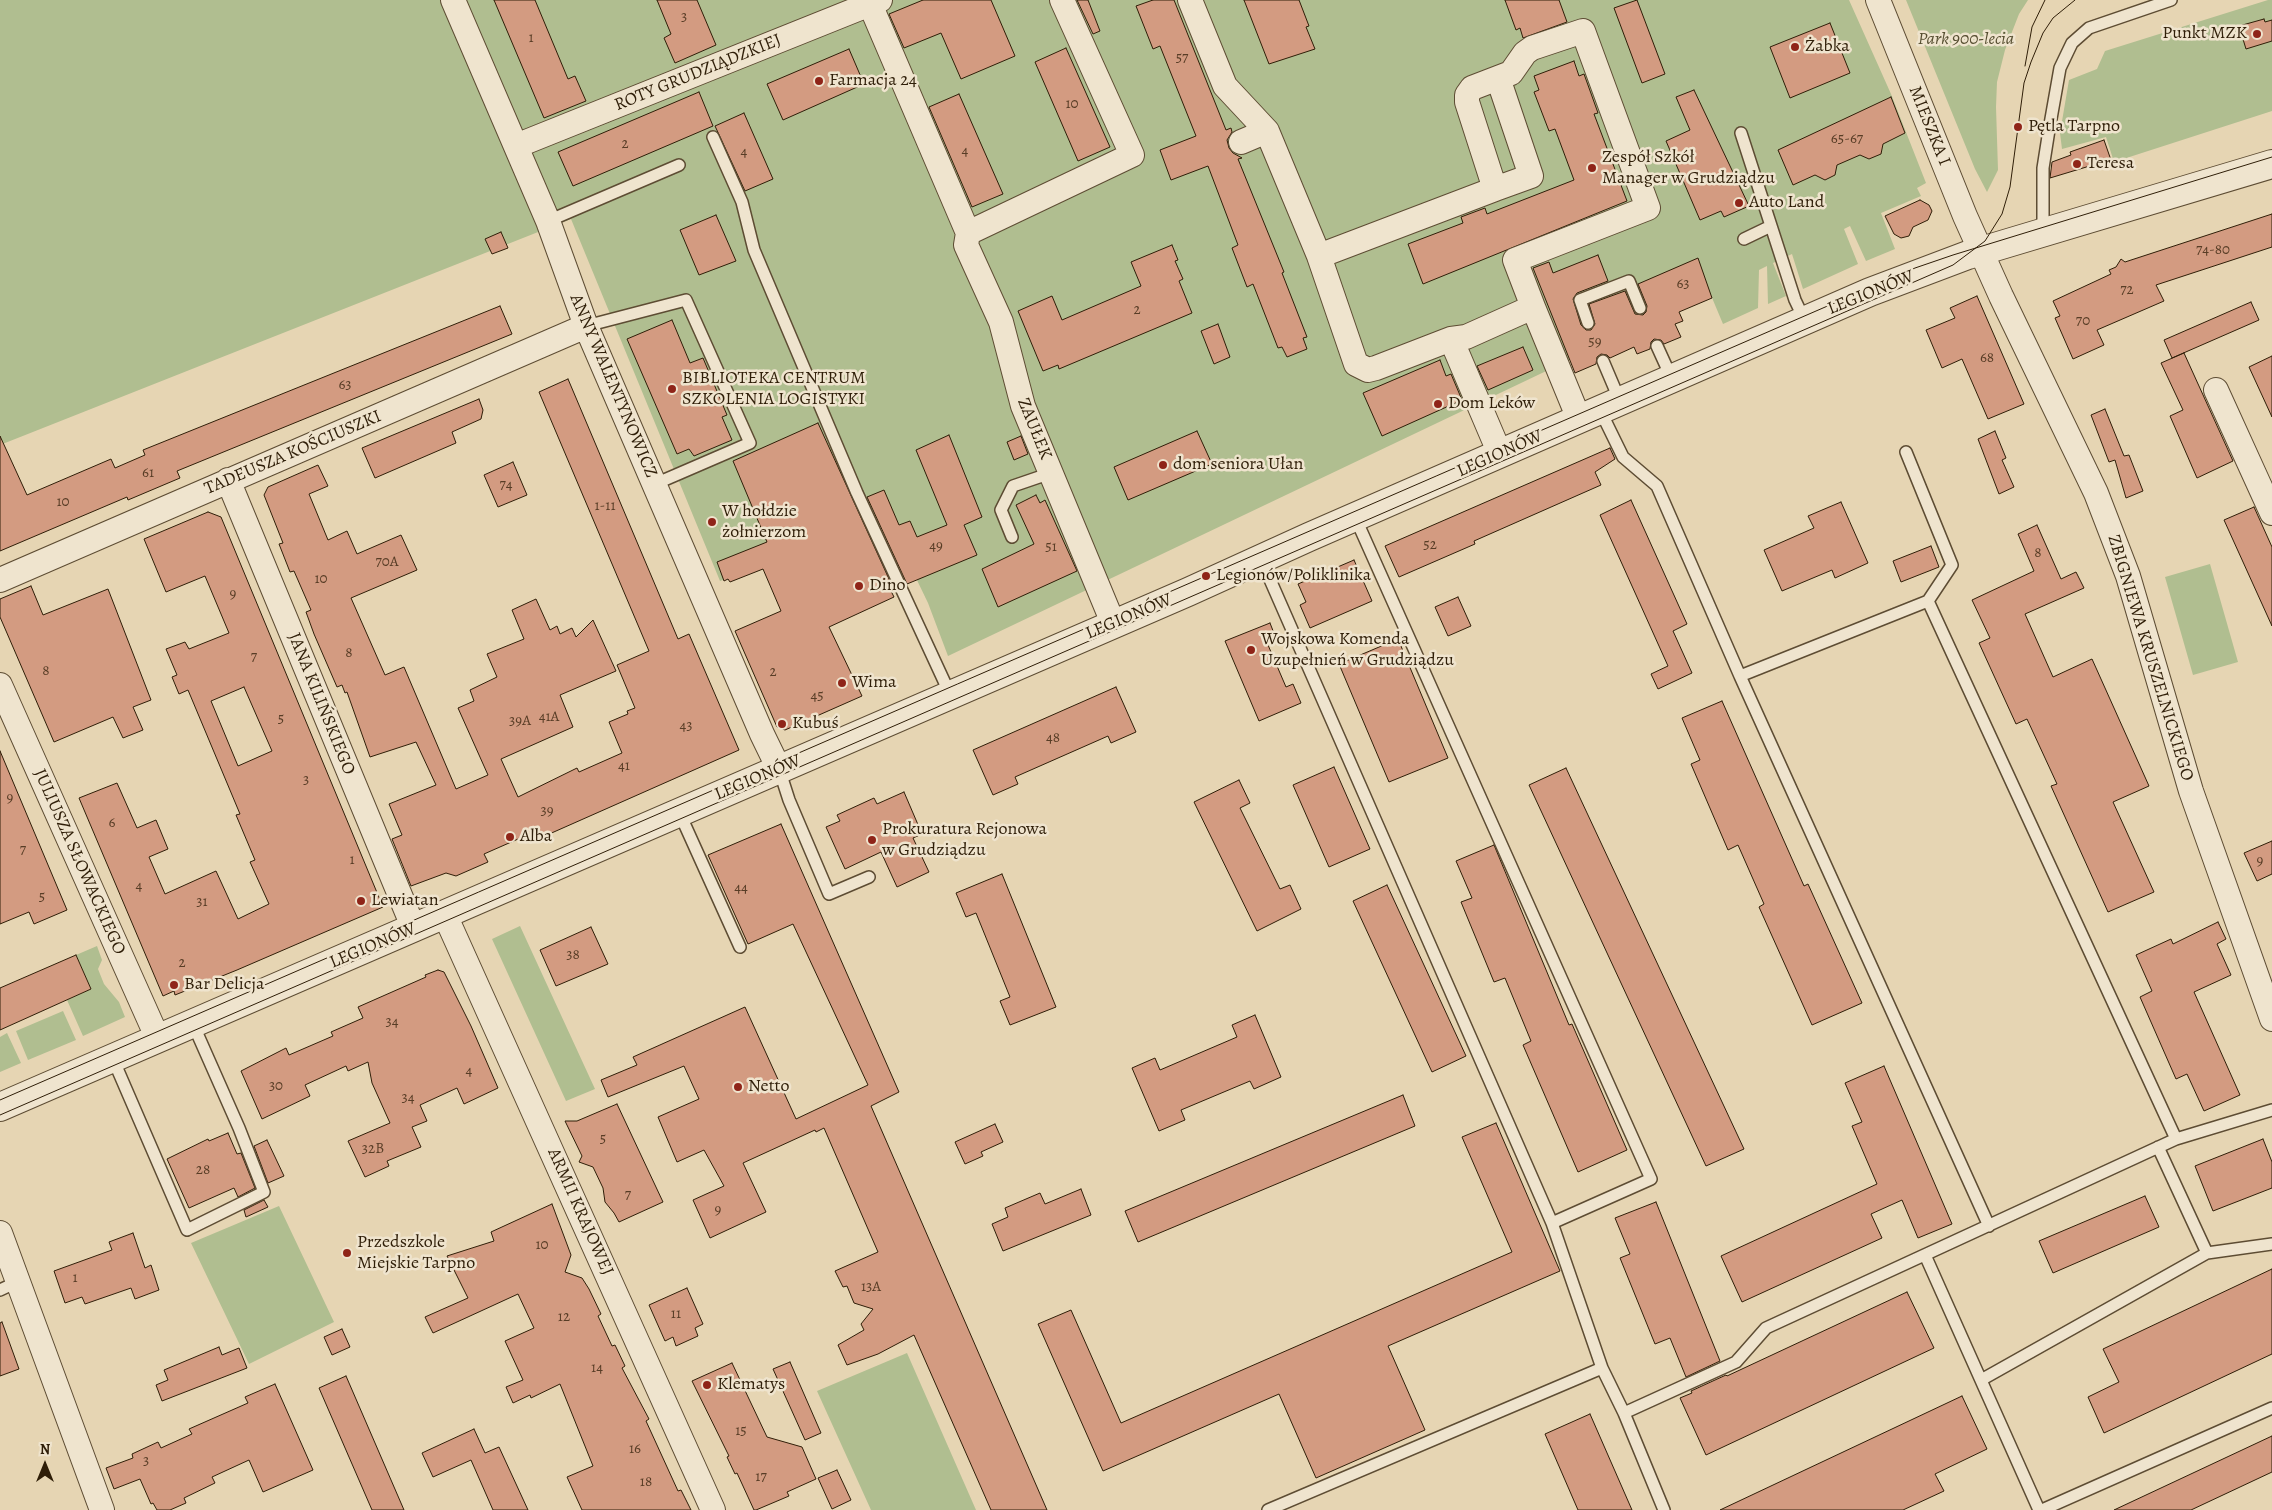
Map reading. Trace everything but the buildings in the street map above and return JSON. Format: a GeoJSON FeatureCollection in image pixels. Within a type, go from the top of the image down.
{"type":"FeatureCollection","features":[{"type":"Feature","properties":{"kind":"street","name":"ANNY WALENTYNOWICZ"},"geometry":{"type":"LineString","coordinates":[[453,0],[548,221],[586,326],[762,734],[779,769]]}},
{"type":"Feature","properties":{"kind":"street"},"geometry":{"type":"LineString","coordinates":[[968,233],[1132,155],[1062,0]]}},
{"type":"Feature","properties":{"kind":"street"},"geometry":{"type":"LineString","coordinates":[[1190,0],[1225,86],[1267,131],[1318,256],[1356,364],[1368,370],[1376,368],[1451,339],[1466,337],[1533,307]]}},
{"type":"Feature","properties":{"kind":"street","name":"MIESZKA I"},"geometry":{"type":"LineString","coordinates":[[1878,0],[1981,252]]}},
{"type":"Feature","properties":{"kind":"street","name":"ROTY GRUDZIĄDZKIEJ"},"geometry":{"type":"LineString","coordinates":[[516,146],[875,2]]}},
{"type":"Feature","properties":{"kind":"street","name":"ZAUŁEK"},"geometry":{"type":"LineString","coordinates":[[875,2],[968,233],[966,245],[1001,322],[1023,406],[1113,623]]}},
{"type":"Feature","properties":{"kind":"street"},"geometry":{"type":"LineString","coordinates":[[1495,188],[1467,102],[1467,95],[1472,88],[1511,72],[1525,53],[1532,48],[1583,31],[1648,208],[1515,260],[1533,307],[1600,410]]}},
{"type":"Feature","properties":{"kind":"street"},"geometry":{"type":"LineString","coordinates":[[1318,256],[1530,176],[1498,78]]}},
{"type":"Feature","properties":{"kind":"street"},"geometry":{"type":"LineString","coordinates":[[1241,142],[1267,131]]}},
{"type":"Feature","properties":{"kind":"street","name":"LEGIONÓW"},"geometry":{"type":"LineString","coordinates":[[0,1107],[414,929],[1600,410],[1930,269],[2272,164]]}},
{"type":"Feature","properties":{"kind":"street","name":"ZBIGNIEWA KRUSZELNICKIEGO"},"geometry":{"type":"LineString","coordinates":[[1981,252],[2096,493],[2124,566],[2191,791],[2268,990],[2272,1019]]}},
{"type":"Feature","properties":{"kind":"street","name":"TADEUSZA KOŚCIUSZKI"},"geometry":{"type":"LineString","coordinates":[[0,580],[586,326]]}},
{"type":"Feature","properties":{"kind":"street"},"geometry":{"type":"LineString","coordinates":[[1451,339],[1500,454]]}},
{"type":"Feature","properties":{"kind":"street"},"geometry":{"type":"LineString","coordinates":[[2216,390],[2272,512]]}},
{"type":"Feature","properties":{"kind":"street","name":"JANA KILIŃSKIEGO"},"geometry":{"type":"LineString","coordinates":[[228,480],[414,929]]}},
{"type":"Feature","properties":{"kind":"street","name":"JULIUSZA SŁOWACKIEGO"},"geometry":{"type":"LineString","coordinates":[[0,685],[158,1039]]}},
{"type":"Feature","properties":{"kind":"street","name":"ARMII KRAJOWEJ"},"geometry":{"type":"LineString","coordinates":[[445,914],[713,1510]]}},
{"type":"Feature","properties":{"kind":"street"},"geometry":{"type":"LineString","coordinates":[[0,1233],[8,1286],[102,1510]]}},
{"type":"Feature","properties":{"kind":"lane"},"geometry":{"type":"LineString","coordinates":[[2043,233],[2043,168],[2060,68],[2072,43],[2089,28],[2171,0]]}},
{"type":"Feature","properties":{"kind":"lane"},"geometry":{"type":"LineString","coordinates":[[1741,133],[1795,300],[1805,321]]}},
{"type":"Feature","properties":{"kind":"lane"},"geometry":{"type":"LineString","coordinates":[[713,137],[742,202],[754,250],[857,493],[950,694]]}},
{"type":"Feature","properties":{"kind":"lane"},"geometry":{"type":"LineString","coordinates":[[548,221],[679,165]]}},
{"type":"Feature","properties":{"kind":"lane"},"geometry":{"type":"LineString","coordinates":[[1744,239],[1771,226]]}},
{"type":"Feature","properties":{"kind":"lane"},"geometry":{"type":"LineString","coordinates":[[1588,323],[1580,300],[1629,281],[1640,308]]}},
{"type":"Feature","properties":{"kind":"lane"},"geometry":{"type":"LineString","coordinates":[[586,326],[686,300],[750,443],[655,484]]}},
{"type":"Feature","properties":{"kind":"lane"},"geometry":{"type":"LineString","coordinates":[[1657,346],[1672,379]]}},
{"type":"Feature","properties":{"kind":"lane"},"geometry":{"type":"LineString","coordinates":[[1603,361],[1600,410],[1623,457],[1657,486],[1740,676],[1989,1226]]}},
{"type":"Feature","properties":{"kind":"lane"},"geometry":{"type":"LineString","coordinates":[[1740,676],[1928,601],[1952,565],[1906,452]]}},
{"type":"Feature","properties":{"kind":"lane"},"geometry":{"type":"LineString","coordinates":[[1012,537],[1001,510],[1013,486],[1051,472]]}},
{"type":"Feature","properties":{"kind":"lane"},"geometry":{"type":"LineString","coordinates":[[1355,517],[1651,1179],[1552,1223]]}},
{"type":"Feature","properties":{"kind":"lane"},"geometry":{"type":"LineString","coordinates":[[1261,558],[1552,1223],[1602,1368],[1624,1413],[1664,1510]]}},
{"type":"Feature","properties":{"kind":"lane"},"geometry":{"type":"LineString","coordinates":[[1928,601],[2176,1139]]}},
{"type":"Feature","properties":{"kind":"lane"},"geometry":{"type":"LineString","coordinates":[[779,769],[789,800],[830,894],[869,877]]}},
{"type":"Feature","properties":{"kind":"lane"},"geometry":{"type":"LineString","coordinates":[[679,812],[740,947]]}},
{"type":"Feature","properties":{"kind":"lane"},"geometry":{"type":"LineString","coordinates":[[113,1059],[187,1230],[264,1192],[193,1024]]}},
{"type":"Feature","properties":{"kind":"lane"},"geometry":{"type":"LineString","coordinates":[[1624,1413],[1736,1362],[1766,1328],[2176,1139],[2272,1110]]}},
{"type":"Feature","properties":{"kind":"lane"},"geometry":{"type":"LineString","coordinates":[[2158,1147],[2207,1253]]}},
{"type":"Feature","properties":{"kind":"lane"},"geometry":{"type":"LineString","coordinates":[[1981,1380],[2207,1253],[2272,1244]]}},
{"type":"Feature","properties":{"kind":"lane"},"geometry":{"type":"LineString","coordinates":[[1925,1255],[2041,1510],[2272,1408]]}},
{"type":"Feature","properties":{"kind":"lane"},"geometry":{"type":"LineString","coordinates":[[1268,1510],[1602,1368]]}},
{"type":"Feature","properties":{"kind":"green space"},"geometry":{"type":"Polygon","coordinates":[[[0,0],[1849,0],[1891,94],[1926,183],[1917,188],[1921,196],[1881,213],[1895,249],[1866,261],[1850,226],[1844,229],[1858,264],[1803,289],[1792,254],[1773,263],[1786,296],[1768,304],[1767,266],[1759,270],[1758,308],[1723,324],[1710,293],[948,656],[928,603],[889,522],[720,581],[571,219],[0,445],[0,0]]]}},
{"type":"Feature","properties":{"kind":"green space","name":"Park 900-lecia"},"geometry":{"type":"Polygon","coordinates":[[[1906,0],[2028,0],[2019,14],[2005,50],[1997,82],[1998,170],[1987,192],[1975,169],[1906,0]]]}},
{"type":"Feature","properties":{"kind":"green space"},"geometry":{"type":"Polygon","coordinates":[[[2272,0],[2272,111],[2114,162],[2106,137],[2062,149],[2060,133],[2069,80],[2097,69],[2105,51],[2272,0]]]}},
{"type":"Feature","properties":{"kind":"green space"},"geometry":{"type":"Polygon","coordinates":[[[2210,564],[2238,662],[2193,675],[2165,577],[2210,564]]]}},
{"type":"Feature","properties":{"kind":"green space"},"geometry":{"type":"Polygon","coordinates":[[[520,926],[595,1089],[566,1101],[492,939],[520,926]]]}},
{"type":"Feature","properties":{"kind":"green space"},"geometry":{"type":"Polygon","coordinates":[[[97,946],[102,960],[98,969],[104,984],[119,1002],[125,1017],[83,1036],[67,1000],[91,989],[76,955],[97,946]]]}},
{"type":"Feature","properties":{"kind":"green space"},"geometry":{"type":"Polygon","coordinates":[[[63,1011],[76,1040],[28,1060],[16,1031],[63,1011]]]}},
{"type":"Feature","properties":{"kind":"green space"},"geometry":{"type":"Polygon","coordinates":[[[7,1033],[21,1063],[0,1072],[0,1037],[7,1033]]]}},
{"type":"Feature","properties":{"kind":"green space"},"geometry":{"type":"Polygon","coordinates":[[[279,1206],[334,1322],[249,1364],[191,1243],[279,1206]]]}},
{"type":"Feature","properties":{"kind":"green space"},"geometry":{"type":"Polygon","coordinates":[[[907,1353],[976,1510],[871,1510],[817,1391],[907,1353]]]}},
{"type":"Feature","properties":{"kind":"tram line"},"geometry":{"type":"LineString","coordinates":[[2025,66],[2032,27],[2045,0]]}},
{"type":"Feature","properties":{"kind":"tram line"},"geometry":{"type":"LineString","coordinates":[[0,1115],[1953,265],[1985,241],[2002,214],[2010,187],[2024,83],[2031,62],[2043,33],[2053,18],[2075,0]]}},
{"type":"Feature","properties":{"kind":"tram line"},"geometry":{"type":"LineString","coordinates":[[0,1100],[1915,268],[2272,157]]}},
{"type":"Feature","properties":{"kind":"place","name":"Punkt MZK"},"geometry":{"type":"Point","coordinates":[2257,34]}},
{"type":"Feature","properties":{"kind":"place","name":"Żabka"},"geometry":{"type":"Point","coordinates":[1795,47]}},
{"type":"Feature","properties":{"kind":"place","name":"Farmacja 24"},"geometry":{"type":"Point","coordinates":[819,81]}},
{"type":"Feature","properties":{"kind":"place","name":"Pętla Tarpno"},"geometry":{"type":"Point","coordinates":[2018,127]}},
{"type":"Feature","properties":{"kind":"place","name":"Teresa"},"geometry":{"type":"Point","coordinates":[2077,164]}},
{"type":"Feature","properties":{"kind":"place","name":"Zespół Szkół Manager w Grudziądzu"},"geometry":{"type":"Point","coordinates":[1592,168]}},
{"type":"Feature","properties":{"kind":"place","name":"Auto Land"},"geometry":{"type":"Point","coordinates":[1739,203]}},
{"type":"Feature","properties":{"kind":"place","name":"BIBLIOTEKA CENTRUM SZKOLENIA LOGISTYKI"},"geometry":{"type":"Point","coordinates":[672,389]}},
{"type":"Feature","properties":{"kind":"place","name":"Dom Leków"},"geometry":{"type":"Point","coordinates":[1438,404]}},
{"type":"Feature","properties":{"kind":"place","name":"dom seniora Ułan"},"geometry":{"type":"Point","coordinates":[1163,465]}},
{"type":"Feature","properties":{"kind":"place","name":"W hołdzie żołnierzom"},"geometry":{"type":"Point","coordinates":[712,522]}},
{"type":"Feature","properties":{"kind":"place","name":"Legionów/Poliklinika"},"geometry":{"type":"Point","coordinates":[1206,576]}},
{"type":"Feature","properties":{"kind":"place","name":"Dino"},"geometry":{"type":"Point","coordinates":[859,586]}},
{"type":"Feature","properties":{"kind":"place","name":"Wojskowa Komenda Uzupełnień w Grudziądzu"},"geometry":{"type":"Point","coordinates":[1251,650]}},
{"type":"Feature","properties":{"kind":"place","name":"Wima"},"geometry":{"type":"Point","coordinates":[842,683]}},
{"type":"Feature","properties":{"kind":"place","name":"Kubuś"},"geometry":{"type":"Point","coordinates":[782,724]}},
{"type":"Feature","properties":{"kind":"place","name":"Alba"},"geometry":{"type":"Point","coordinates":[510,837]}},
{"type":"Feature","properties":{"kind":"place","name":"Prokuratura Rejonowa w Grudziądzu"},"geometry":{"type":"Point","coordinates":[872,840]}},
{"type":"Feature","properties":{"kind":"place","name":"Lewiatan"},"geometry":{"type":"Point","coordinates":[361,901]}},
{"type":"Feature","properties":{"kind":"place","name":"Bar Delicja"},"geometry":{"type":"Point","coordinates":[174,985]}},
{"type":"Feature","properties":{"kind":"place","name":"Netto"},"geometry":{"type":"Point","coordinates":[738,1087]}},
{"type":"Feature","properties":{"kind":"place","name":"Przedszkole Miejskie Tarpno"},"geometry":{"type":"Point","coordinates":[347,1253]}},
{"type":"Feature","properties":{"kind":"place","name":"Klematys"},"geometry":{"type":"Point","coordinates":[707,1385]}}]}
